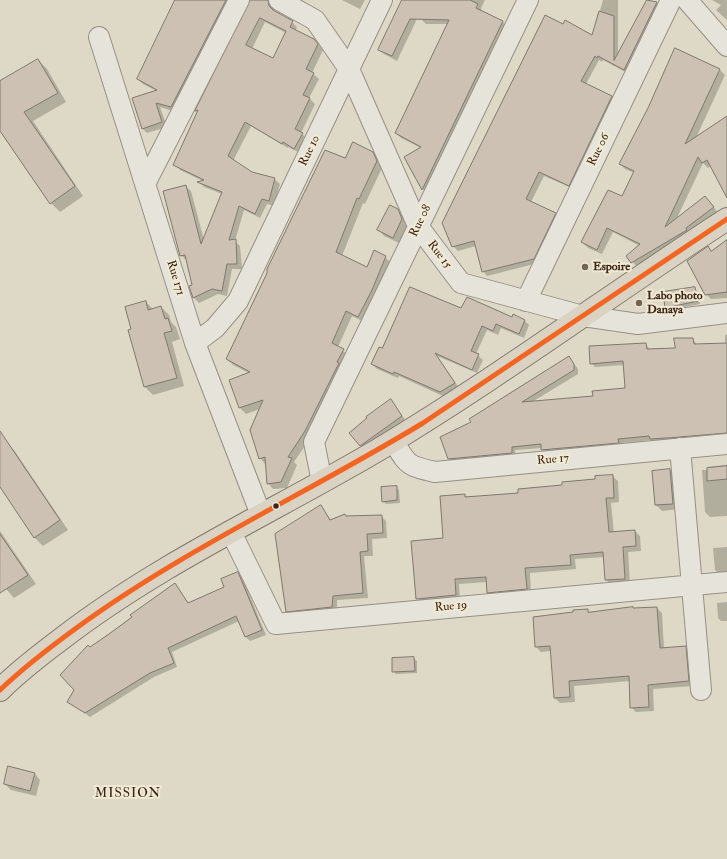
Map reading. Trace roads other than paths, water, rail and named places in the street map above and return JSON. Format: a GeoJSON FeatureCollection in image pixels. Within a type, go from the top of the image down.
{"type":"FeatureCollection","features":[{"type":"Feature","properties":{"kind":"highway"},"geometry":{"type":"LineString","coordinates":[[0,690],[49,648],[90,617],[140,583],[322,482],[393,440],[583,316],[727,219]]}},
{"type":"Feature","properties":{"kind":"street"},"geometry":{"type":"LineString","coordinates":[[145,184],[239,0]]}},
{"type":"Feature","properties":{"kind":"street","name":"Rue 15"},"geometry":{"type":"LineString","coordinates":[[279,0],[315,20],[349,69],[418,226],[461,283],[583,316],[638,324],[727,313]]}},
{"type":"Feature","properties":{"kind":"street","name":"Rue 10"},"geometry":{"type":"LineString","coordinates":[[195,343],[215,328],[238,301],[382,0]]}},
{"type":"Feature","properties":{"kind":"street","name":"Rue 08"},"geometry":{"type":"LineString","coordinates":[[322,482],[314,442],[528,0]]}},
{"type":"Feature","properties":{"kind":"street","name":"Rue 06"},"geometry":{"type":"LineString","coordinates":[[526,301],[671,0]]}},
{"type":"Feature","properties":{"kind":"street"},"geometry":{"type":"LineString","coordinates":[[687,0],[727,46]]}},
{"type":"Feature","properties":{"kind":"street","name":"Rue 171"},"geometry":{"type":"LineString","coordinates":[[99,38],[195,343],[261,515]]}},
{"type":"Feature","properties":{"kind":"street","name":"Rue 17"},"geometry":{"type":"LineString","coordinates":[[393,440],[407,463],[435,472],[727,444]]}},
{"type":"Feature","properties":{"kind":"street"},"geometry":{"type":"LineString","coordinates":[[680,448],[701,690]]}},
{"type":"Feature","properties":{"kind":"street","name":"Rue 19"},"geometry":{"type":"LineString","coordinates":[[231,532],[276,624],[727,582]]}},
{"type":"Feature","properties":{"kind":"place","name":"Espoire"},"geometry":{"type":"Point","coordinates":[585,267]}},
{"type":"Feature","properties":{"kind":"place","name":"Labo photo Danaya"},"geometry":{"type":"Point","coordinates":[639,303]}},
{"type":"Feature","properties":{"kind":"district","name":"MISSION"},"geometry":{"type":"Point","coordinates":[128,794]}}]}
